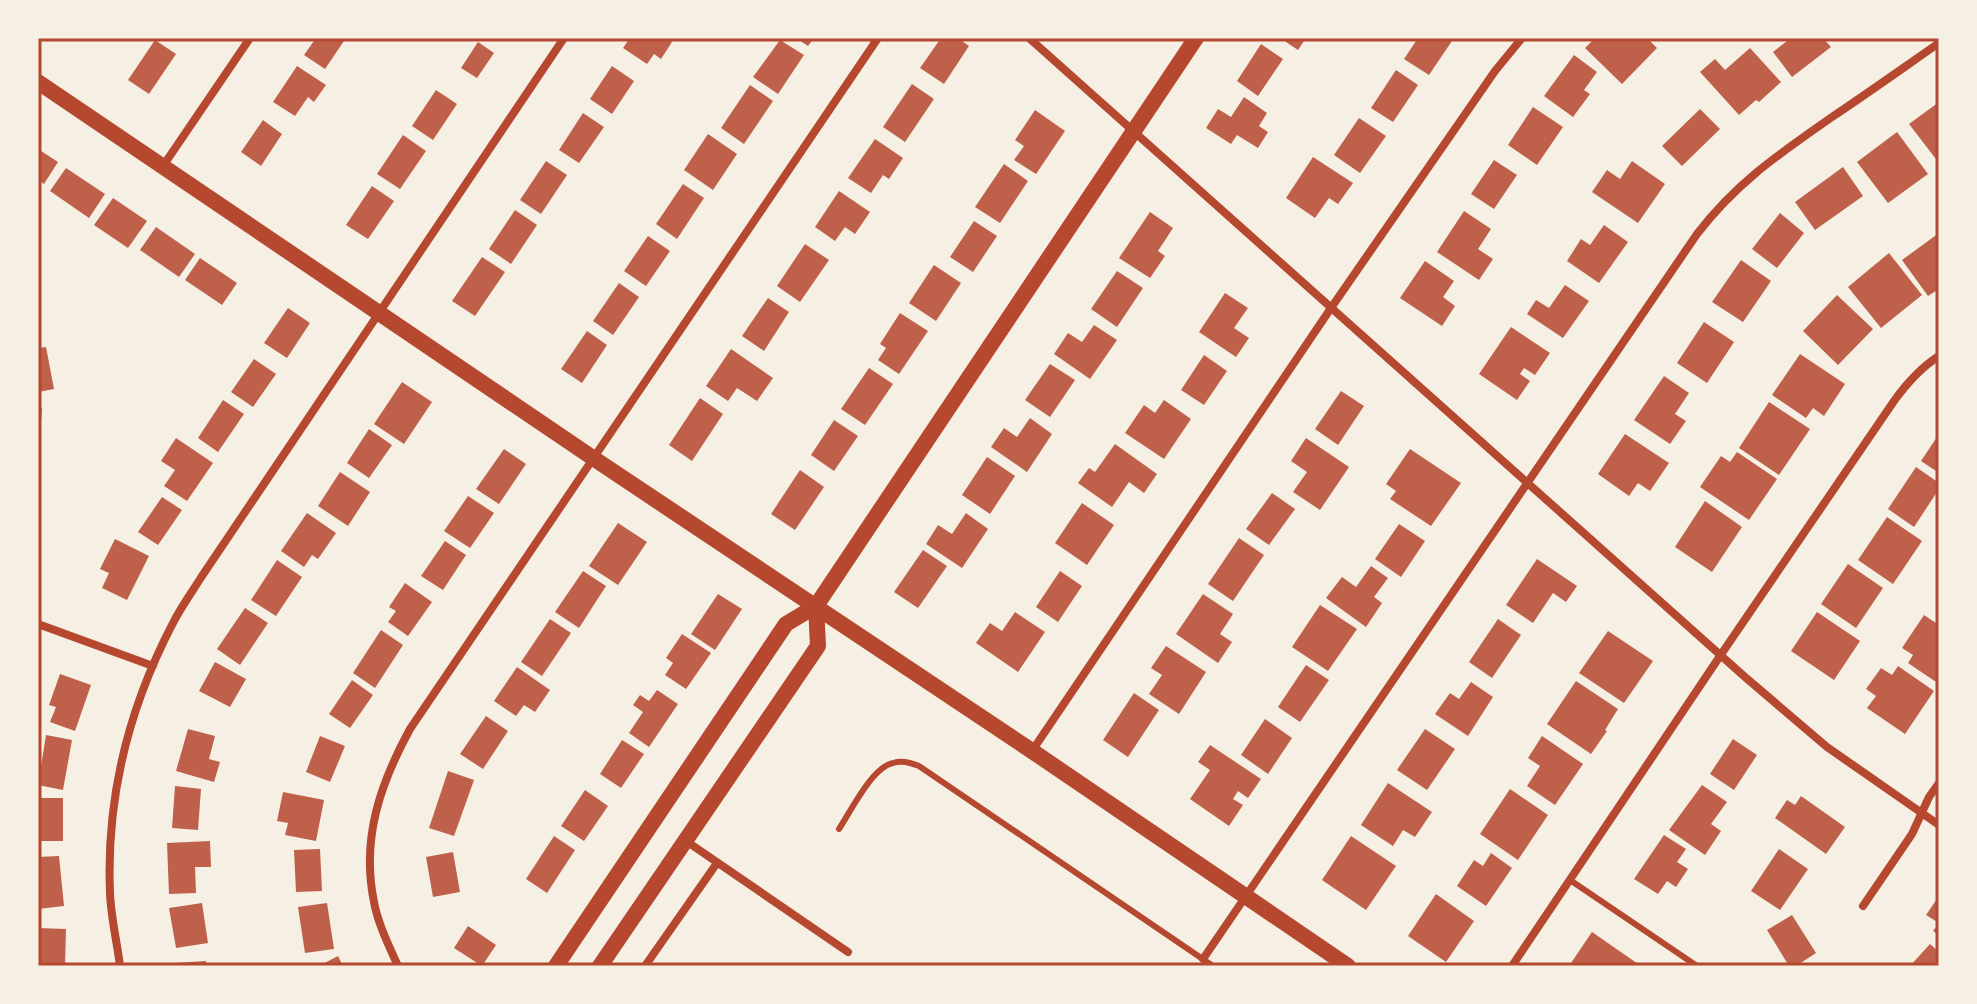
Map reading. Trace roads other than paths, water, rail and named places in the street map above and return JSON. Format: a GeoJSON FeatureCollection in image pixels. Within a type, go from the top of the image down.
{"type":"FeatureCollection","features":[{"type":"Feature","properties":{"kind":"main road"},"geometry":{"type":"LineString","coordinates":[[556,966],[786,624],[816,606],[1196,38]]}},
{"type":"Feature","properties":{"kind":"main road"},"geometry":{"type":"LineString","coordinates":[[38,82],[1348,966]]}},
{"type":"Feature","properties":{"kind":"main road"},"geometry":{"type":"LineString","coordinates":[[600,966],[818,646],[816,606]]}},
{"type":"Feature","properties":{"kind":"street"},"geometry":{"type":"LineString","coordinates":[[162,167],[250,38]]}},
{"type":"Feature","properties":{"kind":"street"},"geometry":{"type":"LineString","coordinates":[[120,966],[110,895],[114,797],[134,713],[174,621],[564,38]]}},
{"type":"Feature","properties":{"kind":"street"},"geometry":{"type":"LineString","coordinates":[[398,966],[374,903],[370,863],[372,832],[380,794],[393,761],[410,729],[878,38]]}},
{"type":"Feature","properties":{"kind":"street"},"geometry":{"type":"LineString","coordinates":[[1029,38],[1720,656],[1818,740],[1939,825]]}},
{"type":"Feature","properties":{"kind":"street"},"geometry":{"type":"LineString","coordinates":[[1032,751],[1331,308],[1495,71],[1522,38]]}},
{"type":"Feature","properties":{"kind":"street"},"geometry":{"type":"LineString","coordinates":[[1203,959],[1715,210],[1778,154],[1939,43]]}},
{"type":"Feature","properties":{"kind":"street"},"geometry":{"type":"LineString","coordinates":[[1512,966],[1894,401],[1909,381],[1939,356]]}},
{"type":"Feature","properties":{"kind":"street"},"geometry":{"type":"LineString","coordinates":[[38,624],[153,666]]}},
{"type":"Feature","properties":{"kind":"street"},"geometry":{"type":"LineString","coordinates":[[1863,906],[1912,834],[1939,783]]}},
{"type":"Feature","properties":{"kind":"street"},"geometry":{"type":"LineString","coordinates":[[686,841],[848,952]]}},
{"type":"Feature","properties":{"kind":"street"},"geometry":{"type":"LineString","coordinates":[[645,966],[717,863]]}},
{"type":"Feature","properties":{"kind":"lane"},"geometry":{"type":"LineString","coordinates":[[839,829],[876,773],[889,763],[905,761],[919,766],[1213,966]]}},
{"type":"Feature","properties":{"kind":"lane"},"geometry":{"type":"LineString","coordinates":[[1570,880],[1697,966]]}}]}
